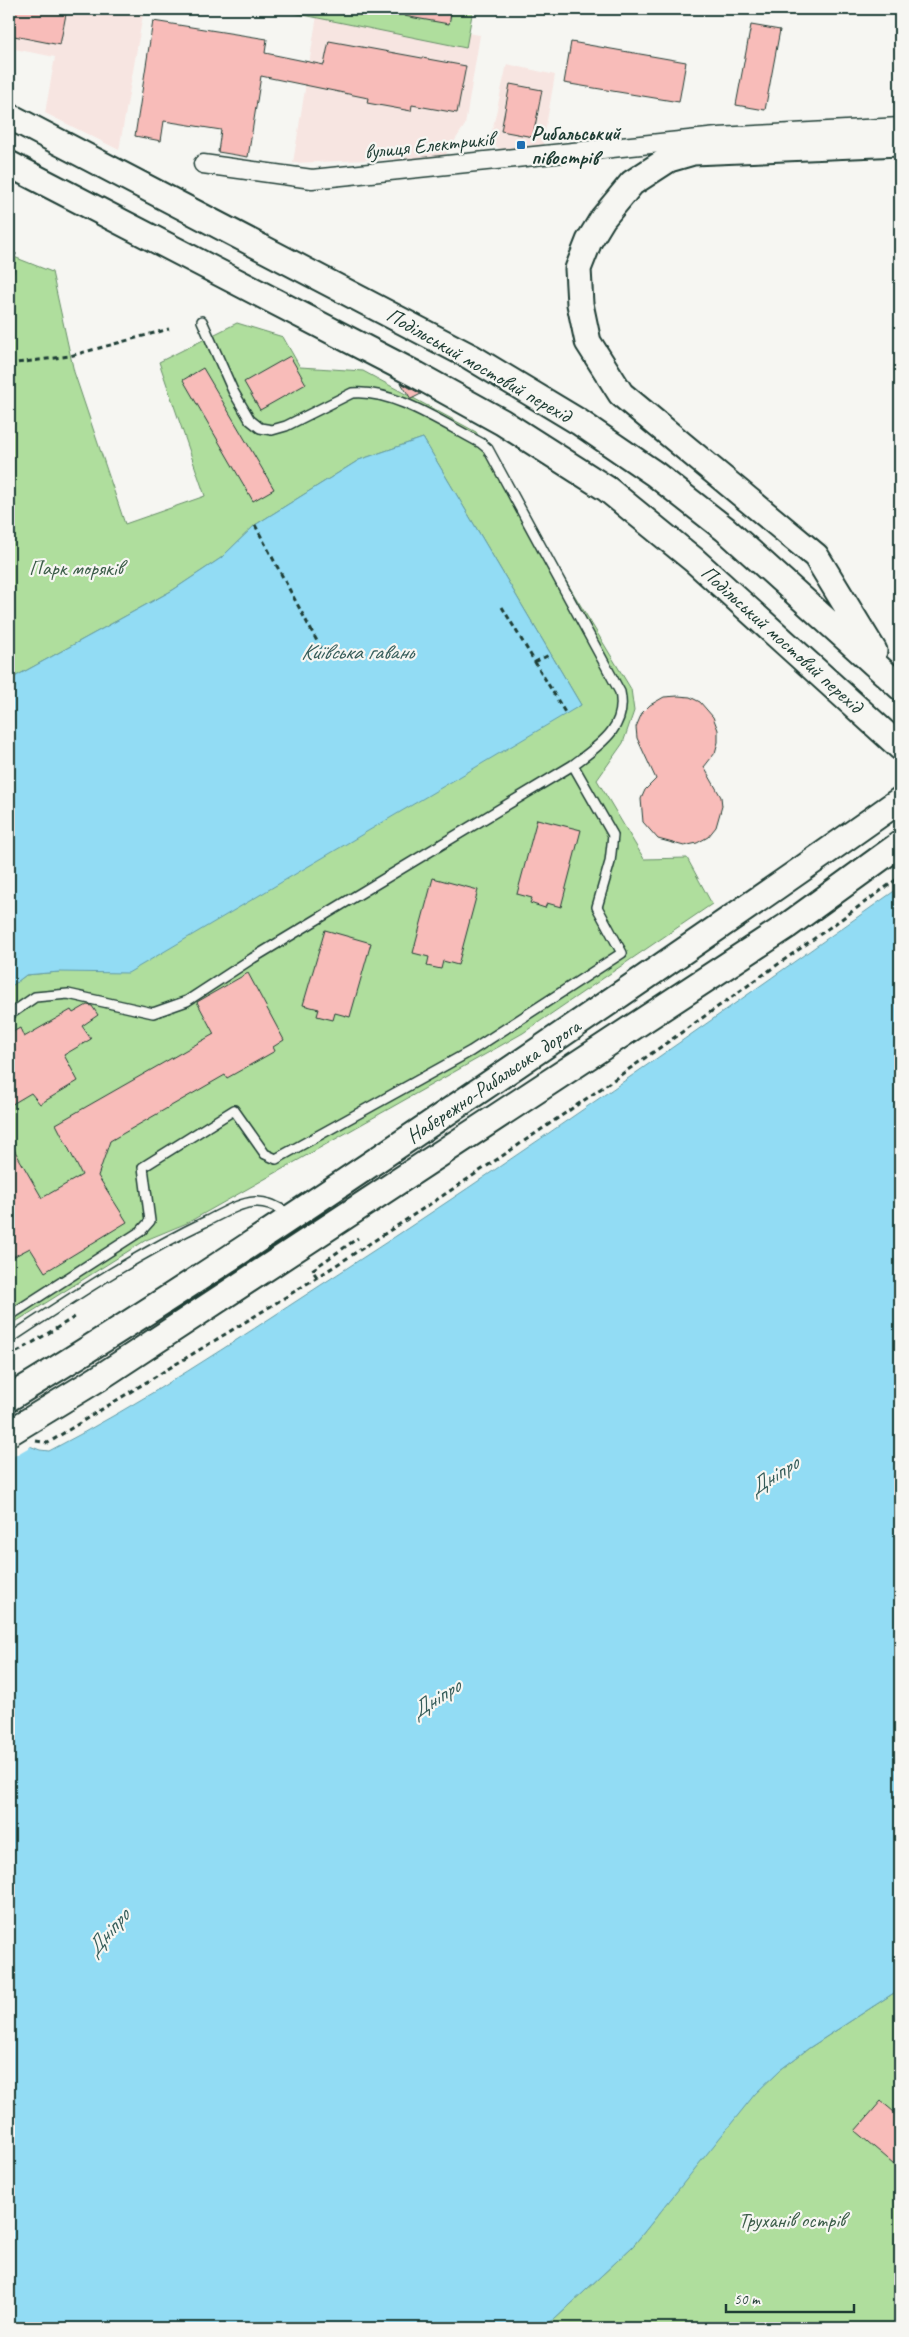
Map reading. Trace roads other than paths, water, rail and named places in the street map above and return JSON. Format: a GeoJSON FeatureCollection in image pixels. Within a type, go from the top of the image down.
{"type":"FeatureCollection","features":[{"type":"Feature","properties":{"kind":"main road","name":"Подільський мостовий перехід"},"geometry":{"type":"LineString","coordinates":[[9,116],[471,357],[579,422],[655,474],[725,529],[895,682]]}},
{"type":"Feature","properties":{"kind":"main road"},"geometry":{"type":"LineString","coordinates":[[895,682],[816,556],[621,394],[588,342],[580,304],[578,269],[589,241],[622,194],[648,170],[669,159],[693,152],[900,143]]}},
{"type":"Feature","properties":{"kind":"main road","name":"Подільський мостовий перехід"},"geometry":{"type":"LineString","coordinates":[[9,164],[417,374],[502,422],[606,489],[694,560],[900,747]]}},
{"type":"Feature","properties":{"kind":"main road","name":"Подільський мостовий перехід"},"geometry":{"type":"LineString","coordinates":[[9,181],[117,219]]}},
{"type":"Feature","properties":{"kind":"main road","name":"Набережно-Рибальська дорога"},"geometry":{"type":"LineString","coordinates":[[9,1398],[80,1355],[292,1216],[753,904],[900,800]]}},
{"type":"Feature","properties":{"kind":"main road","name":"Набережно-Рибальська дорога"},"geometry":{"type":"LineString","coordinates":[[9,1434],[99,1378],[787,926],[900,844]]}},
{"type":"Feature","properties":{"kind":"street","name":"вулиця Електриків"},"geometry":{"type":"LineString","coordinates":[[203,164],[312,178],[718,137],[900,126]]}},
{"type":"Feature","properties":{"kind":"lane"},"geometry":{"type":"LineString","coordinates":[[9,1015],[35,997],[68,994],[153,1013],[187,1001],[261,952],[573,765],[604,742],[612,732],[621,713],[623,704],[620,692],[488,449],[405,404],[365,392],[352,393],[276,430],[260,428],[250,420],[237,398],[214,352],[202,320]]}},
{"type":"Feature","properties":{"kind":"lane"},"geometry":{"type":"LineString","coordinates":[[9,1316],[141,1231],[150,1221],[144,1167],[234,1110],[265,1154],[276,1159],[471,1051],[622,953],[597,907],[610,862],[613,835],[573,765]]}},
{"type":"Feature","properties":{"kind":"lane"},"geometry":{"type":"LineString","coordinates":[[9,1339],[156,1248],[238,1206],[254,1202],[269,1203],[292,1216]]}},
{"type":"Feature","properties":{"kind":"water","name":"Київська гавань"},"geometry":{"type":"Polygon","coordinates":[[[423,438],[581,705],[128,973],[59,972],[26,975],[9,988],[9,680],[173,590],[221,558],[255,525],[359,460],[423,438]]]}},
{"type":"Feature","properties":{"kind":"water","name":"Дніпро"},"geometry":{"type":"Polygon","coordinates":[[[900,887],[900,1989],[809,2048],[780,2070],[755,2094],[633,2246],[555,2319],[539,2328],[9,2328],[9,1438],[40,1450],[49,1451],[119,1413],[187,1371],[395,1237],[540,1139],[900,887]]]}},
{"type":"Feature","properties":{"kind":"place","name":"Рибальський півострів"},"geometry":{"type":"Point","coordinates":[521,145]}},
{"type":"Feature","properties":{"kind":"park label","name":"Парк моряків"},"geometry":{"type":"Point","coordinates":[76,568]}},
{"type":"Feature","properties":{"kind":"park label","name":"Труханів острів"},"geometry":{"type":"Point","coordinates":[792,2220]}}]}
